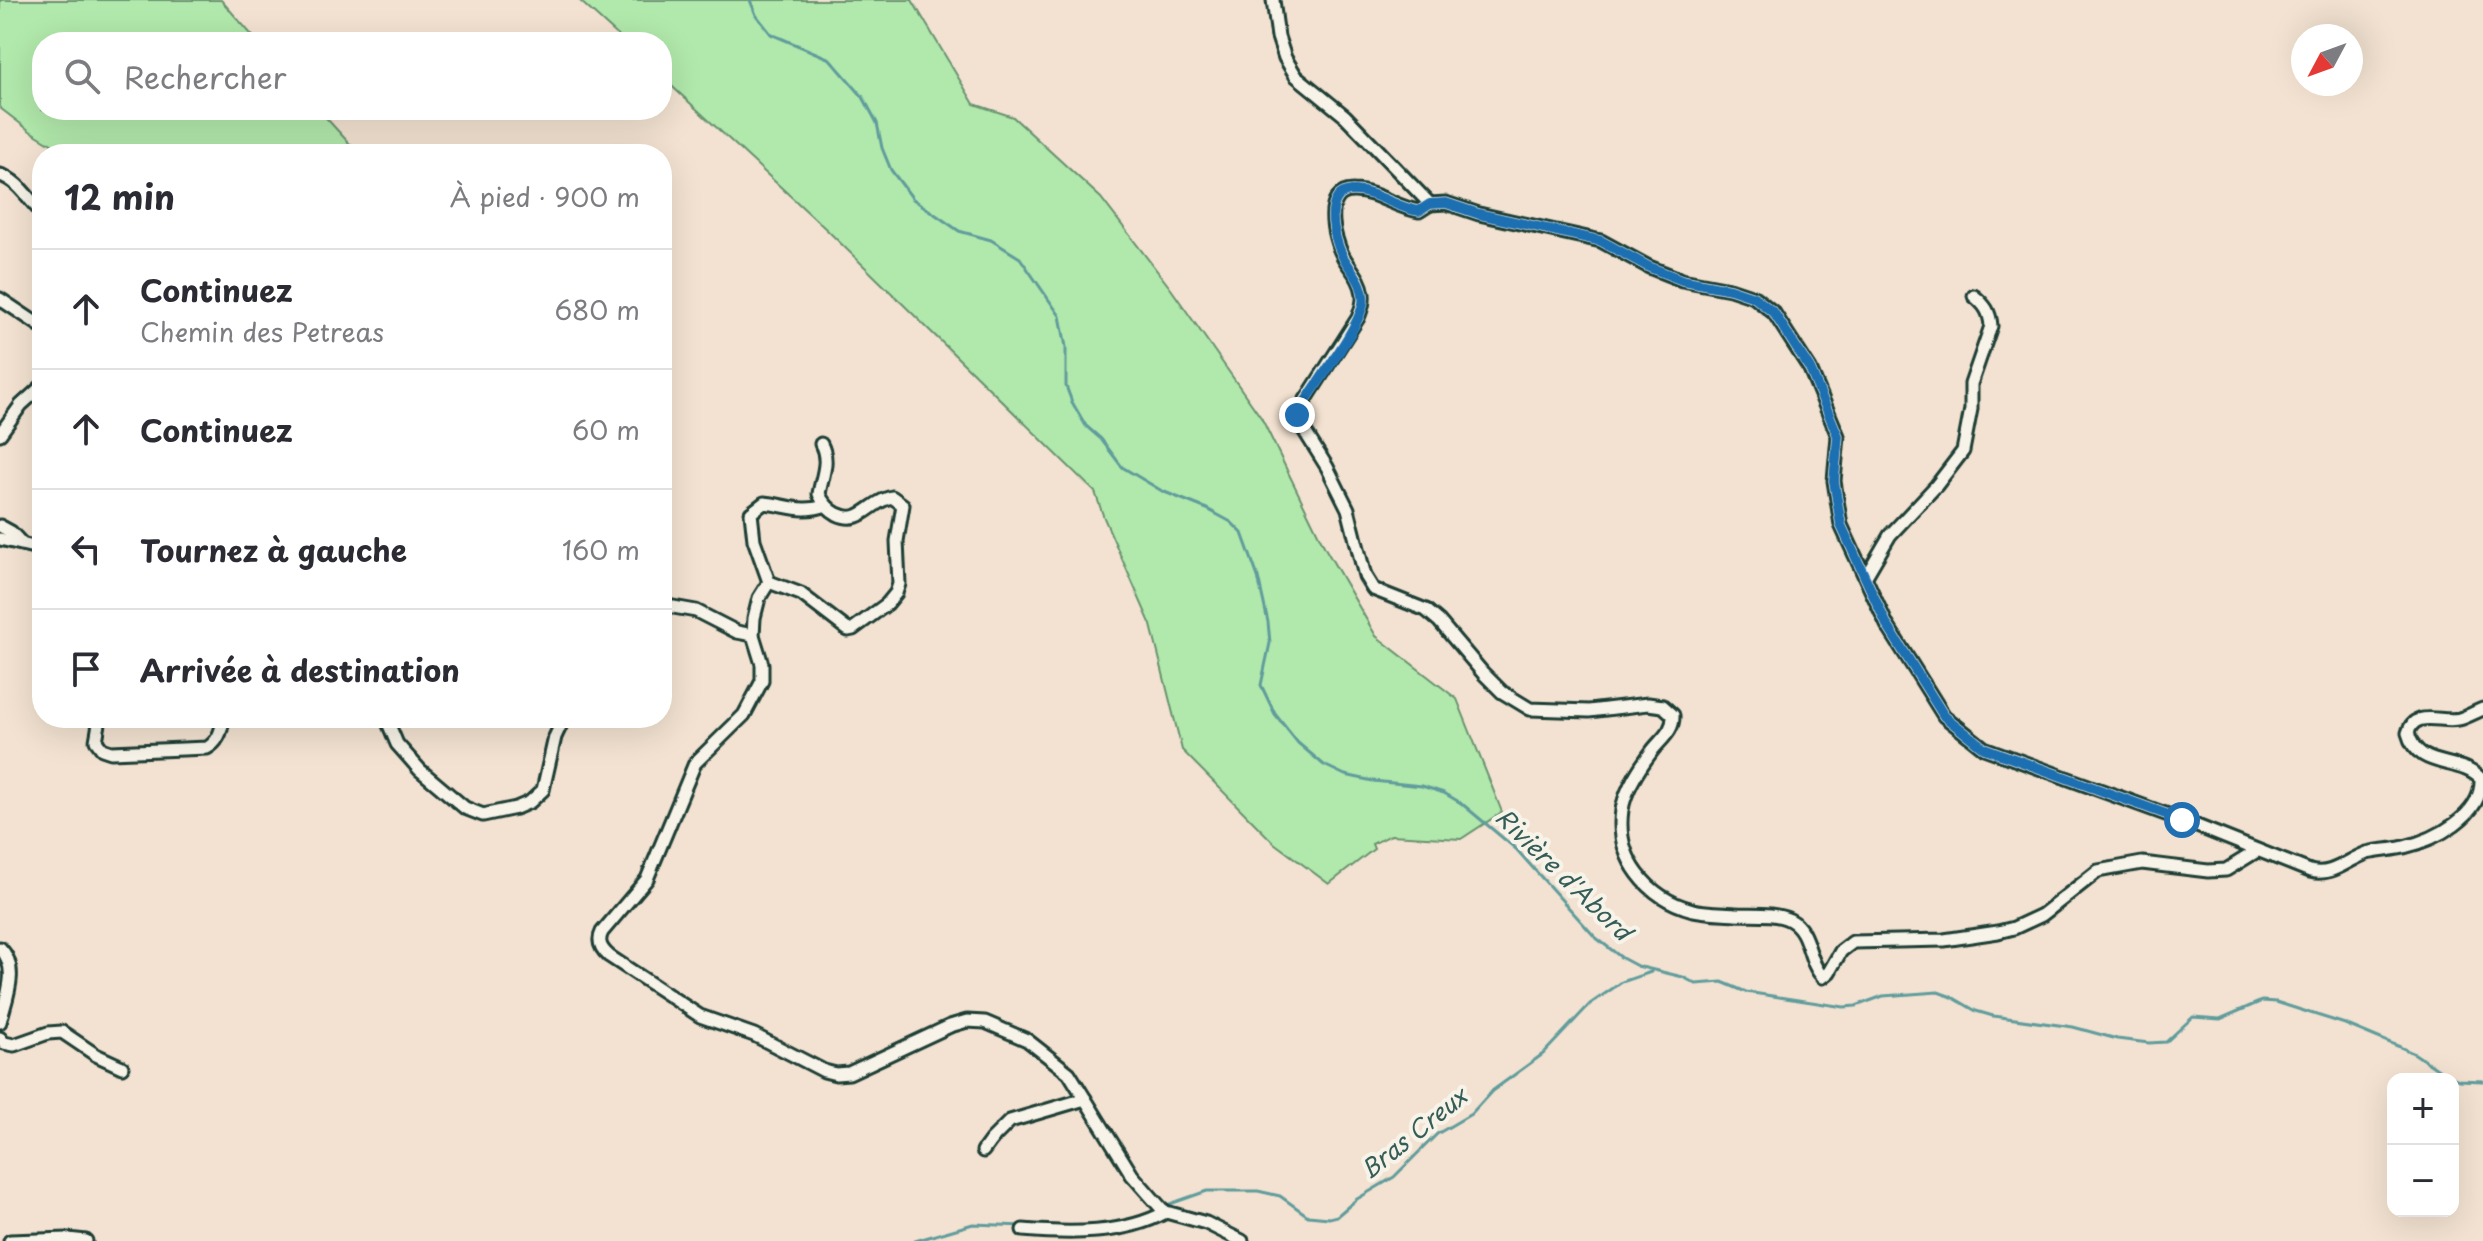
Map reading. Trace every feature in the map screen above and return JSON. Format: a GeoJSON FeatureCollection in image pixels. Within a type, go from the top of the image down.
{"type":"FeatureCollection","features":[{"type":"Feature","properties":{"kind":"street"},"geometry":{"type":"LineString","coordinates":[[1273,0],[1278,37],[1285,58],[1296,76],[1345,116],[1430,204]]}},
{"type":"Feature","properties":{"kind":"street"},"geometry":{"type":"LineString","coordinates":[[0,175],[4,174],[17,184],[32,201]]}},
{"type":"Feature","properties":{"kind":"street"},"geometry":{"type":"LineString","coordinates":[[2257,851],[2226,870],[2208,871],[2142,863],[2098,871],[2042,915],[1998,932],[1944,940],[1853,942],[1841,951],[1823,977],[1799,927],[1789,920],[1773,915],[1692,910],[1655,892],[1635,872],[1626,855],[1621,833],[1621,811],[1625,794],[1652,750],[1667,735],[1673,715],[1663,706],[1648,704],[1589,711],[1530,709],[1502,692],[1426,610],[1373,589],[1365,576],[1348,509],[1327,467],[1297,419],[1363,305],[1358,277],[1342,255],[1336,235],[1332,211],[1335,200],[1342,193],[1352,190],[1366,192],[1410,210],[1419,211],[1430,204],[1446,203],[1479,214],[1601,241],[1649,267],[1682,280],[1754,297],[1774,313],[1810,369],[1838,436],[1834,481],[1841,525],[1887,625],[1944,716],[1984,748],[2182,820],[2310,871],[2326,873],[2370,853],[2403,848],[2434,838],[2474,810],[2482,796],[2481,779],[2469,770],[2425,758],[2409,738],[2409,728],[2420,719],[2456,719],[2483,709]]}},
{"type":"Feature","properties":{"kind":"street"},"geometry":{"type":"LineString","coordinates":[[1866,576],[1890,535],[1936,486],[1963,451],[1971,409],[1971,384],[1991,326],[1983,304],[1974,296]]}},
{"type":"Feature","properties":{"kind":"street"},"geometry":{"type":"LineString","coordinates":[[0,299],[32,320]]}},
{"type":"Feature","properties":{"kind":"street"},"geometry":{"type":"LineString","coordinates":[[0,434],[32,395]]}},
{"type":"Feature","properties":{"kind":"street"},"geometry":{"type":"LineString","coordinates":[[769,582],[801,594],[848,630],[887,604],[896,593],[899,584],[897,541],[903,505],[892,497],[861,516],[852,518],[839,515],[826,505],[819,494],[825,473],[825,453],[821,444]]}},
{"type":"Feature","properties":{"kind":"street"},"geometry":{"type":"LineString","coordinates":[[826,505],[799,510],[764,503],[751,513],[754,540],[769,582],[755,610],[753,635],[761,655],[762,681],[744,715],[695,763],[647,879],[599,937],[601,947],[609,956],[700,1016],[754,1035],[824,1071],[836,1074],[849,1073],[967,1021],[985,1022],[1027,1040],[1069,1073],[1132,1175],[1166,1212],[1206,1223],[1242,1241]]}},
{"type":"Feature","properties":{"kind":"street"},"geometry":{"type":"LineString","coordinates":[[0,526],[22,544]]}},
{"type":"Feature","properties":{"kind":"street"},"geometry":{"type":"LineString","coordinates":[[0,539],[32,546]]}},
{"type":"Feature","properties":{"kind":"street"},"geometry":{"type":"LineString","coordinates":[[672,607],[696,611],[737,632],[753,635]]}},
{"type":"Feature","properties":{"kind":"street"},"geometry":{"type":"LineString","coordinates":[[98,728],[96,741],[102,749],[111,752],[207,748],[214,744],[220,728]]}},
{"type":"Feature","properties":{"kind":"street"},"geometry":{"type":"LineString","coordinates":[[390,728],[397,744],[420,770],[465,808],[483,815],[516,808],[530,802],[543,790],[559,728]]}},
{"type":"Feature","properties":{"kind":"street"},"geometry":{"type":"LineString","coordinates":[[0,948],[10,964],[11,975],[0,1022]]}},
{"type":"Feature","properties":{"kind":"street"},"geometry":{"type":"LineString","coordinates":[[0,1038],[4,1043],[14,1045],[48,1033],[62,1032],[96,1055],[122,1067]]}},
{"type":"Feature","properties":{"kind":"street"},"geometry":{"type":"LineString","coordinates":[[983,1151],[1010,1121],[1085,1099]]}},
{"type":"Feature","properties":{"kind":"street"},"geometry":{"type":"LineString","coordinates":[[1023,1230],[1088,1232],[1146,1223],[1166,1212]]}},
{"type":"Feature","properties":{"kind":"street"},"geometry":{"type":"LineString","coordinates":[[10,1241],[86,1241]]}},
{"type":"Feature","properties":{"kind":"green space"},"geometry":{"type":"Polygon","coordinates":[[[0,0],[221,0],[249,32],[32,32],[32,120],[328,120],[350,144],[51,144],[0,108],[0,0]]]}},
{"type":"Feature","properties":{"kind":"green space"},"geometry":{"type":"Polygon","coordinates":[[[579,0],[912,0],[974,104],[1013,117],[1101,198],[1171,289],[1262,419],[1325,548],[1376,636],[1457,699],[1502,812],[1461,839],[1391,835],[1372,844],[1374,849],[1329,884],[1274,843],[1182,750],[1151,625],[1095,492],[827,230],[672,86],[672,32],[614,32],[579,0]]]}},
{"type":"Feature","properties":{"kind":"waterway","name":"Rivière d'Abord"},"geometry":{"type":"LineString","coordinates":[[750,0],[756,15],[771,34],[830,59],[863,97],[877,123],[891,170],[913,199],[959,231],[991,240],[1020,258],[1060,316],[1066,347],[1066,386],[1072,402],[1086,426],[1101,439],[1122,467],[1162,491],[1231,522],[1242,533],[1258,577],[1268,622],[1270,643],[1261,685],[1275,714],[1298,743],[1324,765],[1345,775],[1422,786],[1461,803],[1516,849],[1595,937],[1622,958],[1637,966],[1683,977],[1696,984],[1722,982],[1746,992],[1844,1007],[1883,996],[1938,992],[1993,1016],[2073,1027],[2117,1039],[2149,1043],[2166,1042],[2193,1017],[2220,1019],[2262,1001],[2276,1002],[2345,1024],[2400,1047],[2459,1080],[2483,1081]]}},
{"type":"Feature","properties":{"kind":"waterway","name":"Bras Creux"},"geometry":{"type":"LineString","coordinates":[[1167,1205],[1207,1191],[1258,1191],[1280,1196],[1308,1216],[1337,1216],[1357,1199],[1394,1177],[1437,1134],[1471,1114],[1492,1091],[1543,1054],[1590,1004],[1622,982],[1651,972]]}},
{"type":"Feature","properties":{"kind":"waterway","name":"Bras Creux"},"geometry":{"type":"LineString","coordinates":[[1115,1223],[1139,1218]]}},
{"type":"Feature","properties":{"kind":"waterway","name":"Bras Creux"},"geometry":{"type":"LineString","coordinates":[[915,1241],[973,1224],[1024,1226]]}},
{"type":"Feature","properties":{"kind":"route"},"geometry":{"type":"LineString","coordinates":[[1297,415],[1358,318],[1363,305],[1358,277],[1342,255],[1332,211],[1335,200],[1342,193],[1352,190],[1366,192],[1410,210],[1419,211],[1430,204],[1446,203],[1479,214],[1601,241],[1649,267],[1682,280],[1754,297],[1774,313],[1810,369],[1838,436],[1834,481],[1841,525],[1887,625],[1944,716],[1984,748],[2182,820]]}}]}
